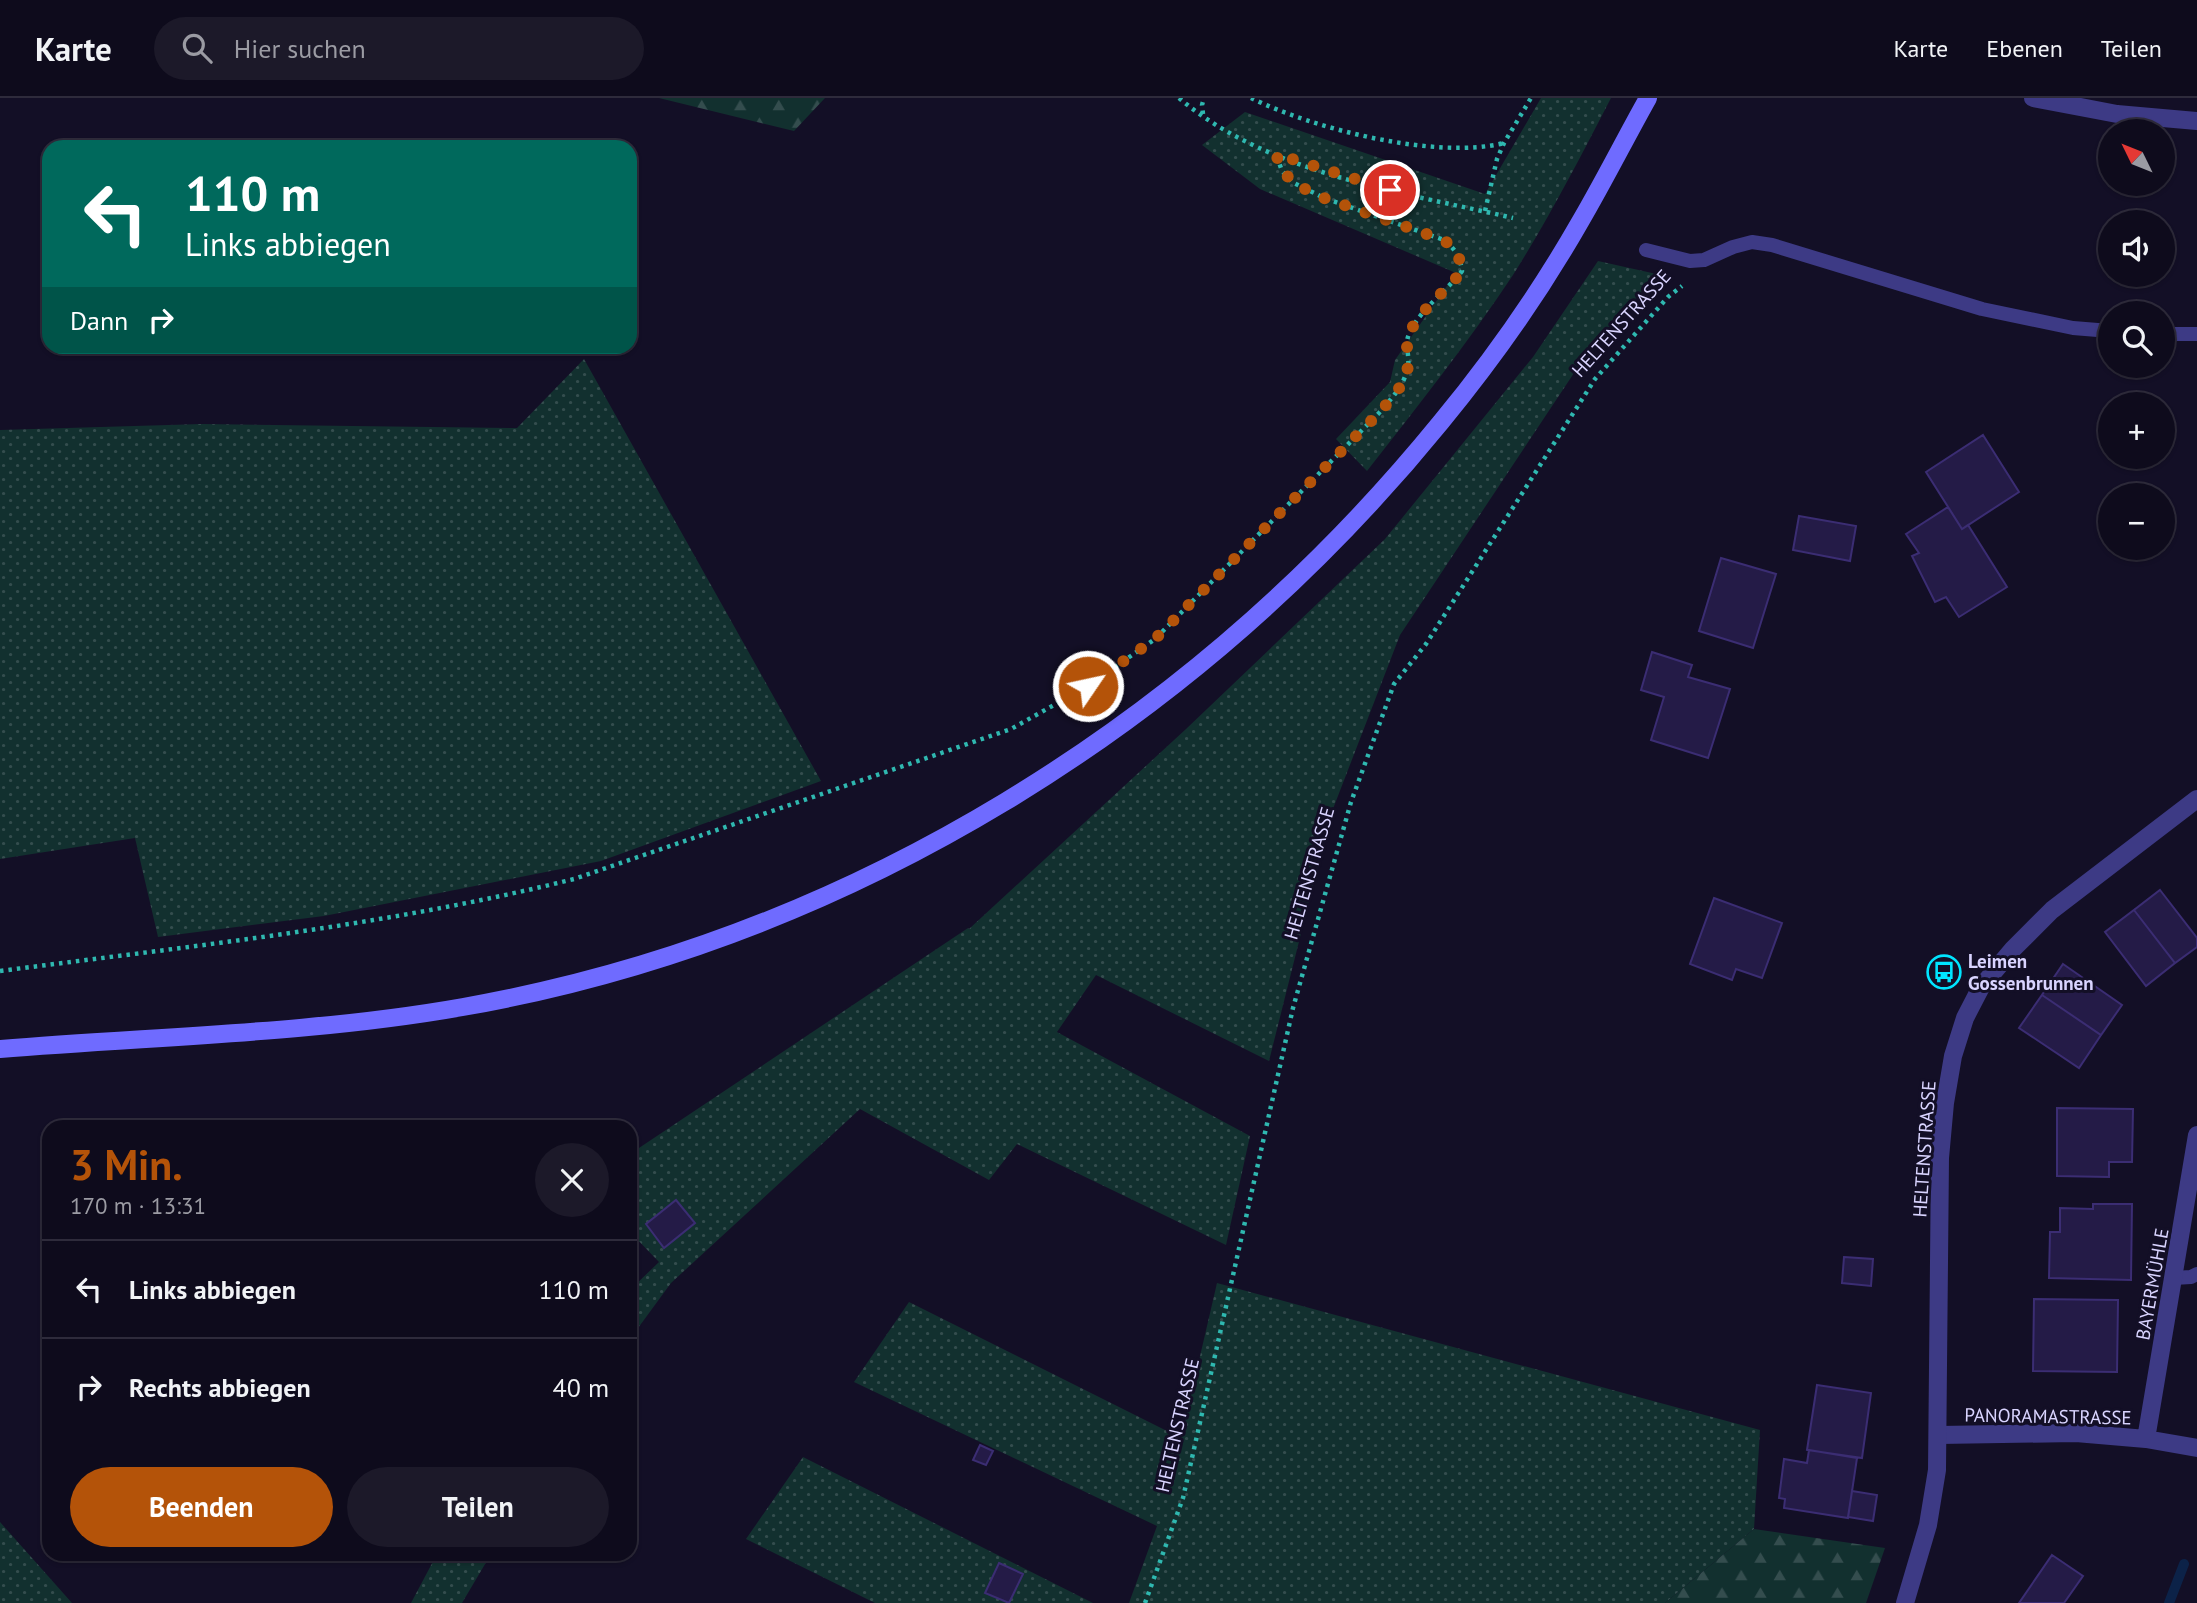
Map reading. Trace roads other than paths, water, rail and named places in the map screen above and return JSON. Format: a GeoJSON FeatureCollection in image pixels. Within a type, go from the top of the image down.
{"type":"FeatureCollection","features":[{"type":"Feature","properties":{"kind":"main road"},"geometry":{"type":"LineString","coordinates":[[0,1049],[355,1024],[467,1006],[552,988],[618,971],[701,944],[799,906],[884,869],[972,822],[1057,770],[1180,682],[1296,580],[1378,497],[1496,350],[1548,274],[1579,224],[1648,98]]}},
{"type":"Feature","properties":{"kind":"street"},"geometry":{"type":"LineString","coordinates":[[2033,98],[2118,114],[2197,121]]}},
{"type":"Feature","properties":{"kind":"street","name":"HELTENSTRASSE"},"geometry":{"type":"LineString","coordinates":[[1905,1603],[1934,1497],[1939,1434],[1940,1158],[1952,1056],[1965,1018],[1994,970],[2031,929],[2197,799]]}},
{"type":"Feature","properties":{"kind":"street","name":"BAYERMÜHLE"},"geometry":{"type":"LineString","coordinates":[[2146,1439],[2197,1135]]}},
{"type":"Feature","properties":{"kind":"street","name":"PANORAMASTRASSE"},"geometry":{"type":"LineString","coordinates":[[1939,1434],[2076,1433],[2146,1439],[2197,1448]]}},
{"type":"Feature","properties":{"kind":"lane","name":"HELTENSTRASSE"},"geometry":{"type":"LineString","coordinates":[[1646,250],[1690,261],[1704,260],[1752,242],[1772,245],[1982,309],[2073,328],[2098,330]]}},
{"type":"Feature","properties":{"kind":"lane"},"geometry":{"type":"LineString","coordinates":[[2175,334],[2197,334]]}},
{"type":"Feature","properties":{"kind":"lane"},"geometry":{"type":"LineString","coordinates":[[2174,1279],[2197,1274]]}},
{"type":"Feature","properties":{"kind":"waterway"},"geometry":{"type":"LineString","coordinates":[[2169,1603],[2184,1564]]}},
{"type":"Feature","properties":{"kind":"place","name":"Leimen Gossenbrunnen"},"geometry":{"type":"Point","coordinates":[1944,972]}}]}
